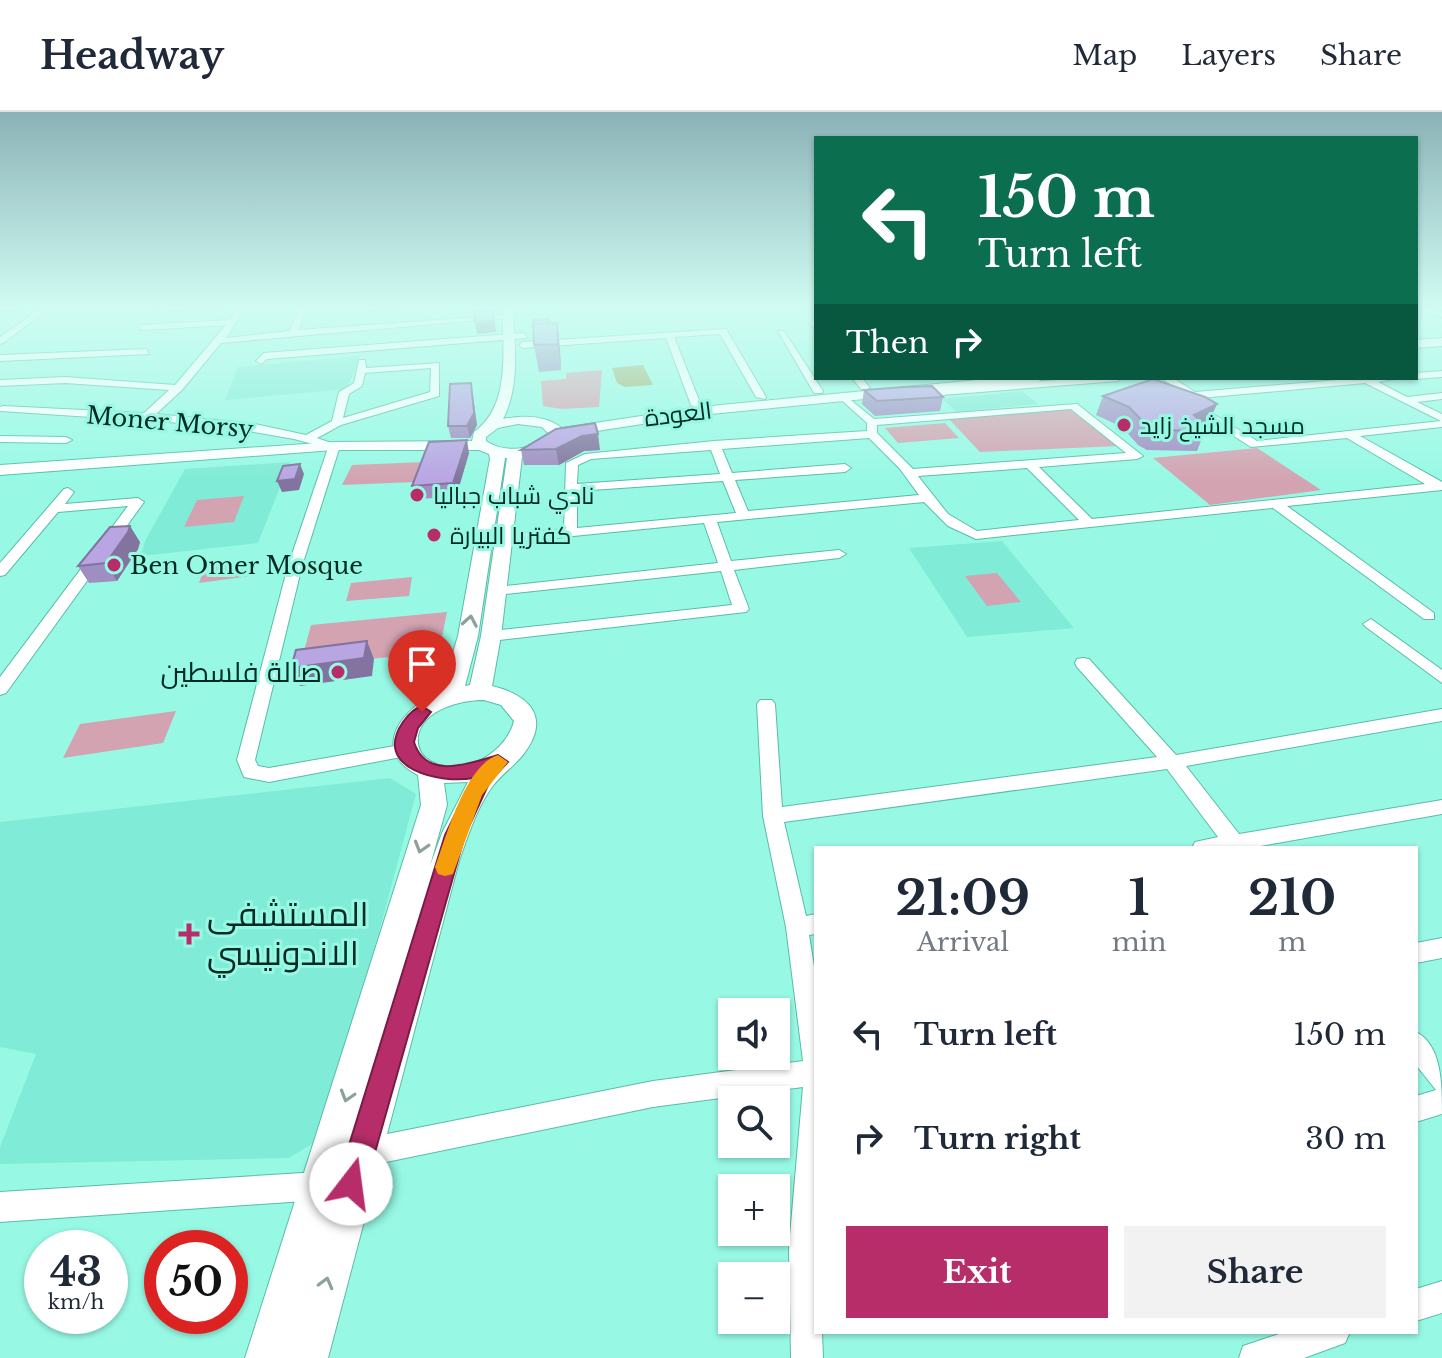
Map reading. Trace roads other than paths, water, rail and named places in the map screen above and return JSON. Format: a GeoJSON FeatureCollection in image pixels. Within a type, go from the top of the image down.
{"type":"FeatureCollection","features":[{"type":"Feature","properties":{"kind":"main road"},"geometry":{"type":"LineString","coordinates":[[480,692],[504,539],[494,441],[505,407],[508,364]]}},
{"type":"Feature","properties":{"kind":"main road","name":"العودة"},"geometry":{"type":"LineString","coordinates":[[552,428],[761,397],[946,380]]}},
{"type":"Feature","properties":{"kind":"main road","name":"العودة"},"geometry":{"type":"LineString","coordinates":[[552,428],[842,396],[860,387],[1037,380]]}},
{"type":"Feature","properties":{"kind":"main road"},"geometry":{"type":"LineString","coordinates":[[2,472],[334,446],[381,448],[494,441],[545,446],[552,428],[524,415],[494,441]]}},
{"type":"Feature","properties":{"kind":"main road"},"geometry":{"type":"LineString","coordinates":[[451,697],[468,636],[498,459],[494,441]]}},
{"type":"Feature","properties":{"kind":"main road"},"geometry":{"type":"LineString","coordinates":[[267,1358],[434,805],[406,734],[415,719],[431,706],[451,697],[480,692],[511,700],[521,709],[526,721],[521,742],[483,777],[455,835],[359,1153],[306,1358]]}},
{"type":"Feature","properties":{"kind":"main road"},"geometry":{"type":"LineString","coordinates":[[418,760],[465,773],[498,762]]}},
{"type":"Feature","properties":{"kind":"street"},"geometry":{"type":"LineString","coordinates":[[145,418],[179,388],[199,364]]}},
{"type":"Feature","properties":{"kind":"street"},"geometry":{"type":"LineString","coordinates":[[337,423],[344,392],[359,384],[360,364]]}},
{"type":"Feature","properties":{"kind":"street"},"geometry":{"type":"LineString","coordinates":[[680,364],[696,405]]}},
{"type":"Feature","properties":{"kind":"street"},"geometry":{"type":"LineString","coordinates":[[742,364],[761,397]]}},
{"type":"Feature","properties":{"kind":"street"},"geometry":{"type":"LineString","coordinates":[[801,364],[818,391]]}},
{"type":"Feature","properties":{"kind":"street"},"geometry":{"type":"LineString","coordinates":[[309,438],[337,423],[435,394],[436,365],[360,371]]}},
{"type":"Feature","properties":{"kind":"street"},"geometry":{"type":"LineString","coordinates":[[1418,376],[1442,374]]}},
{"type":"Feature","properties":{"kind":"street"},"geometry":{"type":"LineString","coordinates":[[0,383],[65,380],[179,388]]}},
{"type":"Feature","properties":{"kind":"street"},"geometry":{"type":"LineString","coordinates":[[1037,380],[1037,389],[1058,407]]}},
{"type":"Feature","properties":{"kind":"street"},"geometry":{"type":"LineString","coordinates":[[1169,380],[1193,395]]}},
{"type":"Feature","properties":{"kind":"street"},"geometry":{"type":"LineString","coordinates":[[1352,380],[1179,397],[1255,445],[1442,424]]}},
{"type":"Feature","properties":{"kind":"street"},"geometry":{"type":"LineString","coordinates":[[1365,380],[1442,418]]}},
{"type":"Feature","properties":{"kind":"street"},"geometry":{"type":"LineString","coordinates":[[842,396],[909,473],[924,498],[956,528],[976,535],[1441,486]]}},
{"type":"Feature","properties":{"kind":"street"},"geometry":{"type":"LineString","coordinates":[[1405,400],[1442,396]]}},
{"type":"Feature","properties":{"kind":"street"},"geometry":{"type":"LineString","coordinates":[[570,533],[572,463],[589,456],[1073,406],[1137,456],[909,473]]}},
{"type":"Feature","properties":{"kind":"street","name":"Moner Morsy"},"geometry":{"type":"LineString","coordinates":[[3,409],[239,426],[309,438],[334,446]]}},
{"type":"Feature","properties":{"kind":"street"},"geometry":{"type":"LineString","coordinates":[[1350,435],[1441,486]]}},
{"type":"Feature","properties":{"kind":"street"},"geometry":{"type":"LineString","coordinates":[[0,439],[66,440]]}},
{"type":"Feature","properties":{"kind":"street"},"geometry":{"type":"LineString","coordinates":[[714,444],[744,517]]}},
{"type":"Feature","properties":{"kind":"street"},"geometry":{"type":"LineString","coordinates":[[334,446],[295,566],[246,760],[251,772],[269,775],[418,760]]}},
{"type":"Feature","properties":{"kind":"street"},"geometry":{"type":"LineString","coordinates":[[1031,465],[1089,523]]}},
{"type":"Feature","properties":{"kind":"street"},"geometry":{"type":"LineString","coordinates":[[573,488],[845,468]]}},
{"type":"Feature","properties":{"kind":"street"},"geometry":{"type":"LineString","coordinates":[[0,572],[68,492]]}},
{"type":"Feature","properties":{"kind":"street"},"geometry":{"type":"LineString","coordinates":[[504,539],[924,498]]}},
{"type":"Feature","properties":{"kind":"street"},"geometry":{"type":"LineString","coordinates":[[0,689],[138,502],[56,508]]}},
{"type":"Feature","properties":{"kind":"street"},"geometry":{"type":"LineString","coordinates":[[1276,504],[1429,616]]}},
{"type":"Feature","properties":{"kind":"street"},"geometry":{"type":"LineString","coordinates":[[491,636],[741,609],[710,521]]}},
{"type":"Feature","properties":{"kind":"street"},"geometry":{"type":"LineString","coordinates":[[496,591],[839,554]]}},
{"type":"Feature","properties":{"kind":"street"},"geometry":{"type":"LineString","coordinates":[[1371,624],[1442,678]]}},
{"type":"Feature","properties":{"kind":"street"},"geometry":{"type":"LineString","coordinates":[[1083,663],[1172,762],[1235,845],[1442,807]]}},
{"type":"Feature","properties":{"kind":"street"},"geometry":{"type":"LineString","coordinates":[[766,704],[773,816],[807,925],[814,1033]]}},
{"type":"Feature","properties":{"kind":"street"},"geometry":{"type":"LineString","coordinates":[[773,816],[1172,762],[1442,715]]}},
{"type":"Feature","properties":{"kind":"street"},"geometry":{"type":"LineString","coordinates":[[1418,953],[1442,948]]}},
{"type":"Feature","properties":{"kind":"street"},"geometry":{"type":"LineString","coordinates":[[1418,1047],[1442,1079]]}},
{"type":"Feature","properties":{"kind":"street"},"geometry":{"type":"LineString","coordinates":[[359,1153],[653,1094],[814,1072]]}},
{"type":"Feature","properties":{"kind":"street"},"geometry":{"type":"LineString","coordinates":[[1418,1108],[1442,1101]]}},
{"type":"Feature","properties":{"kind":"street"},"geometry":{"type":"LineString","coordinates":[[807,1358],[814,1139]]}},
{"type":"Feature","properties":{"kind":"street"},"geometry":{"type":"LineString","coordinates":[[0,1207],[319,1186]]}},
{"type":"Feature","properties":{"kind":"street"},"geometry":{"type":"LineString","coordinates":[[1418,1304],[1442,1297]]}},
{"type":"Feature","properties":{"kind":"street"},"geometry":{"type":"LineString","coordinates":[[1255,1358],[1328,1334]]}},
{"type":"Feature","properties":{"kind":"place","name":"مسجد الشيخ زايد"},"geometry":{"type":"Point","coordinates":[1124,425]}},
{"type":"Feature","properties":{"kind":"place","name":"نادي شباب جباليا"},"geometry":{"type":"Point","coordinates":[417,495]}},
{"type":"Feature","properties":{"kind":"place","name":"كفتريا البيارة"},"geometry":{"type":"Point","coordinates":[434,535]}},
{"type":"Feature","properties":{"kind":"place","name":"Ben Omer Mosque"},"geometry":{"type":"Point","coordinates":[114,565]}},
{"type":"Feature","properties":{"kind":"place","name":"صالة فلسطين"},"geometry":{"type":"Point","coordinates":[338,672]}},
{"type":"Feature","properties":{"kind":"place","name":"المستشفى الاندونيسي"},"geometry":{"type":"Point","coordinates":[189,934]}}]}
